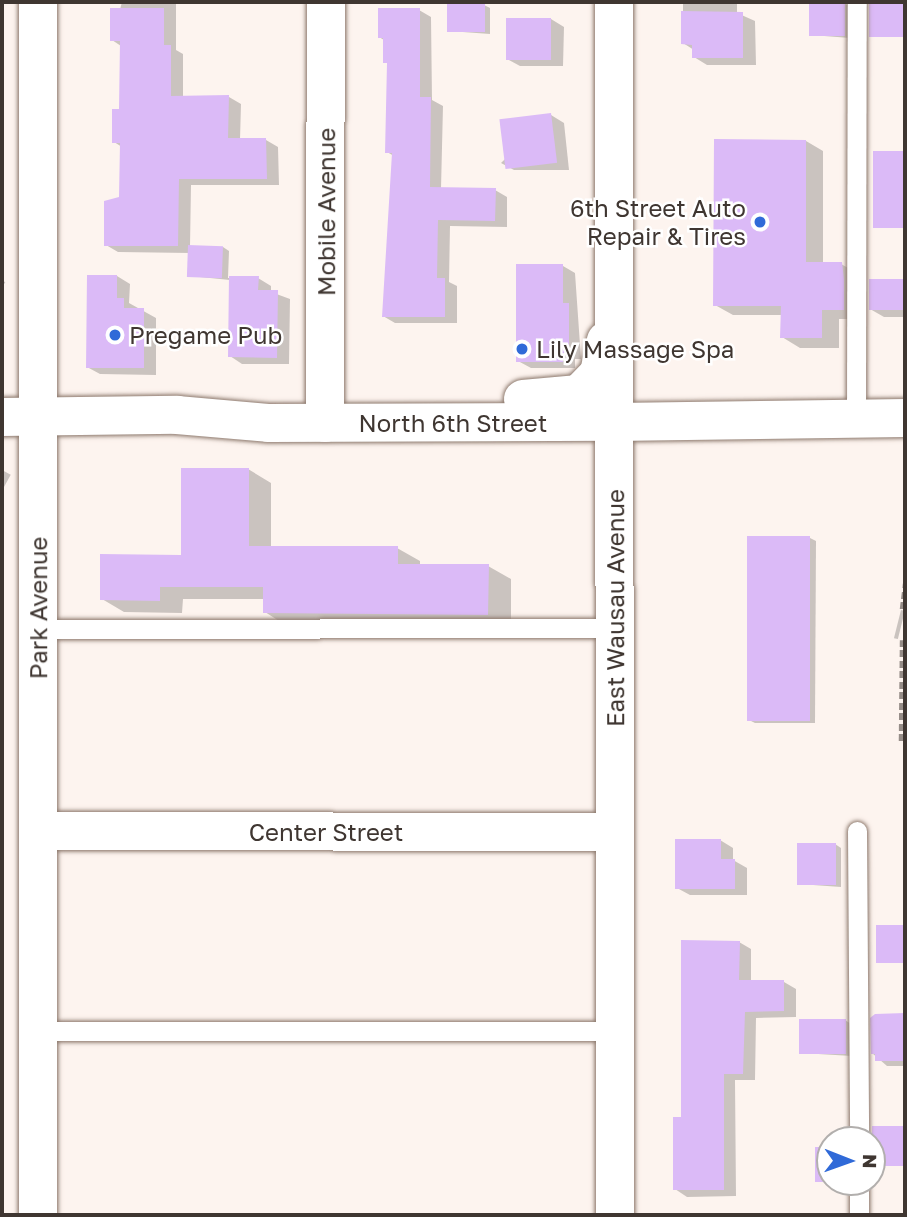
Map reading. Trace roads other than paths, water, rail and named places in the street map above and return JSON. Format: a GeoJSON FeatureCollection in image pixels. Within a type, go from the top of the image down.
{"type":"FeatureCollection","features":[{"type":"Feature","properties":{"kind":"main road","name":"Park Avenue"},"geometry":{"type":"LineString","coordinates":[[38,2],[20,416],[38,629],[38,1215]]}},
{"type":"Feature","properties":{"kind":"main road","name":"Mobile Avenue"},"geometry":{"type":"LineString","coordinates":[[325,423],[326,2]]}},
{"type":"Feature","properties":{"kind":"main road","name":"East Wausau Avenue"},"geometry":{"type":"LineString","coordinates":[[612,12],[615,1215]]}},
{"type":"Feature","properties":{"kind":"main road"},"geometry":{"type":"LineString","coordinates":[[325,423],[375,404],[579,394],[602,365],[612,243]]}},
{"type":"Feature","properties":{"kind":"main road","name":"North 6th Street"},"geometry":{"type":"LineString","coordinates":[[20,416],[177,415],[325,423],[905,418]]}},
{"type":"Feature","properties":{"kind":"main road","name":"Center Street"},"geometry":{"type":"LineString","coordinates":[[38,831],[615,832]]}},
{"type":"Feature","properties":{"kind":"lane"},"geometry":{"type":"LineString","coordinates":[[856,418],[857,2]]}},
{"type":"Feature","properties":{"kind":"lane"},"geometry":{"type":"LineString","coordinates":[[38,629],[615,628]]}},
{"type":"Feature","properties":{"kind":"lane"},"geometry":{"type":"LineString","coordinates":[[857,831],[859,1126]]}},
{"type":"Feature","properties":{"kind":"lane"},"geometry":{"type":"LineString","coordinates":[[38,1031],[615,1031]]}},
{"type":"Feature","properties":{"kind":"lane"},"geometry":{"type":"LineString","coordinates":[[859,1196],[859,1215]]}},
{"type":"Feature","properties":{"kind":"place","name":"6th Street Auto Repair & Tires"},"geometry":{"type":"Point","coordinates":[760,222]}},
{"type":"Feature","properties":{"kind":"place","name":"Pregame Pub"},"geometry":{"type":"Point","coordinates":[115,335]}},
{"type":"Feature","properties":{"kind":"place","name":"Lily Massage Spa"},"geometry":{"type":"Point","coordinates":[522,349]}}]}
